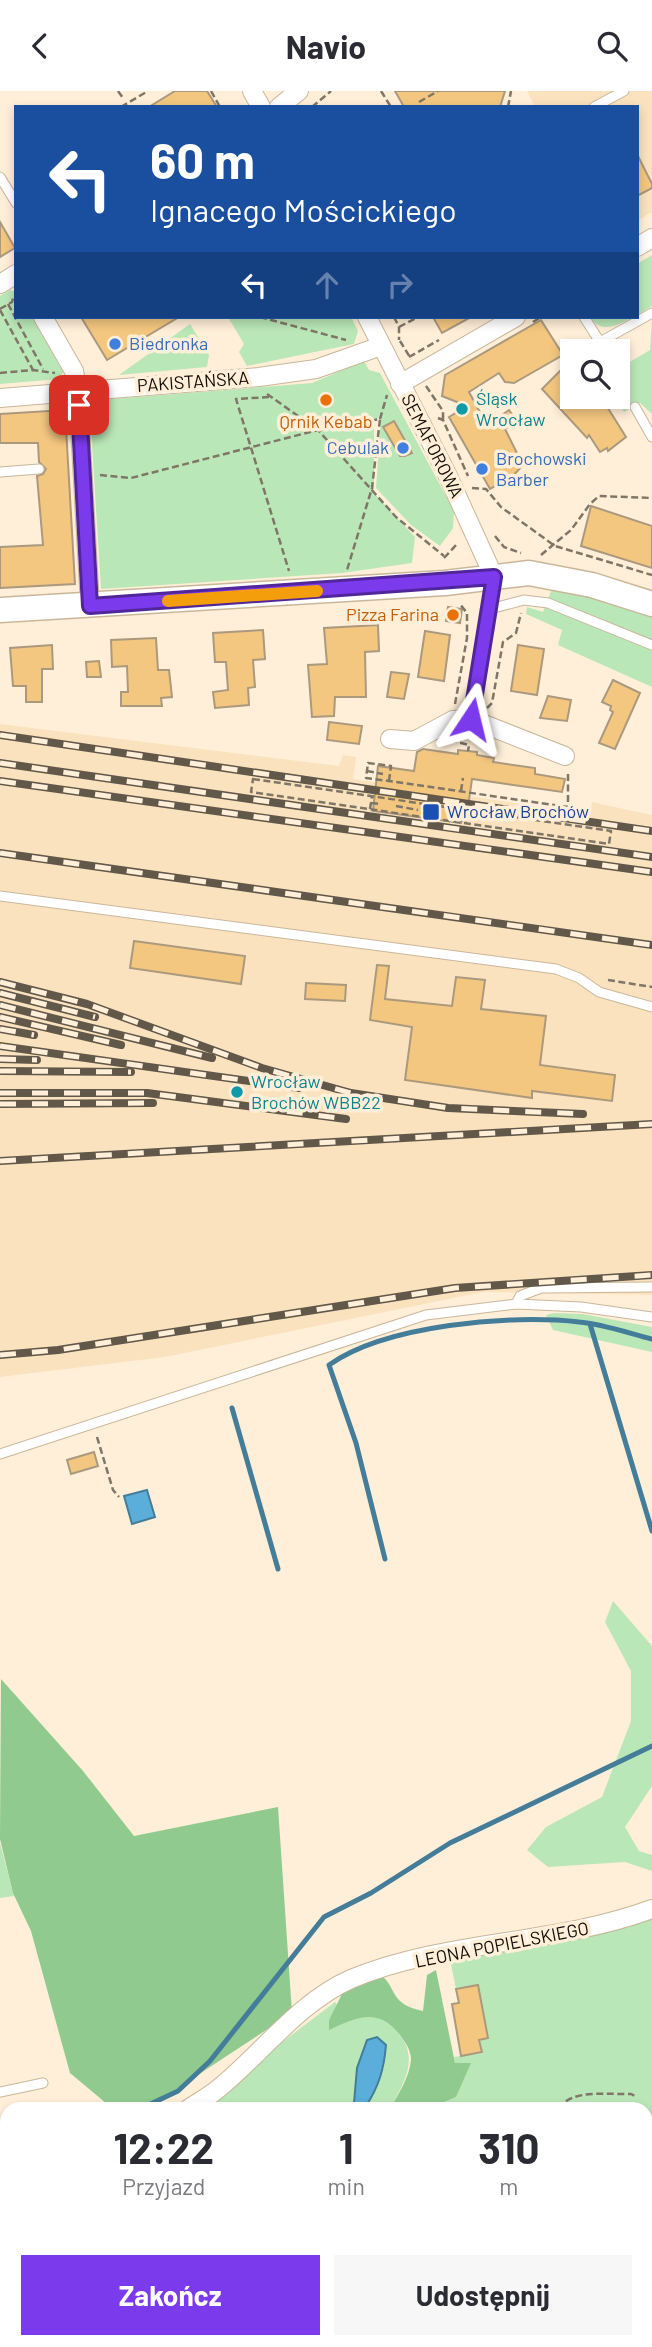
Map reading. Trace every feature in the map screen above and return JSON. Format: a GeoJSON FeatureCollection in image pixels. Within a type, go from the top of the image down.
{"type":"FeatureCollection","features":[{"type":"Feature","properties":{"kind":"street"},"geometry":{"type":"LineString","coordinates":[[282,105],[299,91]]}},
{"type":"Feature","properties":{"kind":"street"},"geometry":{"type":"LineString","coordinates":[[44,319],[74,371],[78,391],[79,469],[90,606]]}},
{"type":"Feature","properties":{"kind":"street","name":"SEMAFOROWA"},"geometry":{"type":"LineString","coordinates":[[367,319],[447,474],[494,577]]}},
{"type":"Feature","properties":{"kind":"street"},"geometry":{"type":"LineString","coordinates":[[400,384],[513,319]]}},
{"type":"Feature","properties":{"kind":"street","name":"PAKISTAŃSKA"},"geometry":{"type":"LineString","coordinates":[[0,398],[259,377],[316,369],[381,346]]}},
{"type":"Feature","properties":{"kind":"street"},"geometry":{"type":"LineString","coordinates":[[0,610],[344,590],[543,574],[652,604]]}},
{"type":"Feature","properties":{"kind":"street"},"geometry":{"type":"LineString","coordinates":[[390,739],[414,741],[453,720],[471,719],[565,756]]}},
{"type":"Feature","properties":{"kind":"street","name":"LEONA POPIELSKIEGO"},"geometry":{"type":"LineString","coordinates":[[199,2102],[219,2089],[269,2038],[348,1980],[436,1954],[592,1928],[652,1909]]}},
{"type":"Feature","properties":{"kind":"lane"},"geometry":{"type":"LineString","coordinates":[[598,105],[624,91]]}},
{"type":"Feature","properties":{"kind":"lane"},"geometry":{"type":"LineString","coordinates":[[0,177],[14,199]]}},
{"type":"Feature","properties":{"kind":"lane"},"geometry":{"type":"LineString","coordinates":[[585,319],[600,342],[652,313]]}},
{"type":"Feature","properties":{"kind":"lane"},"geometry":{"type":"LineString","coordinates":[[635,407],[651,433]]}},
{"type":"Feature","properties":{"kind":"lane"},"geometry":{"type":"LineString","coordinates":[[0,472],[39,470]]}},
{"type":"Feature","properties":{"kind":"lane"},"geometry":{"type":"LineString","coordinates":[[471,719],[494,577]]}},
{"type":"Feature","properties":{"kind":"lane"},"geometry":{"type":"LineString","coordinates":[[490,609],[524,600],[548,603],[652,645]]}},
{"type":"Feature","properties":{"kind":"lane"},"geometry":{"type":"LineString","coordinates":[[0,896],[556,969],[599,992],[652,1007]]}},
{"type":"Feature","properties":{"kind":"lane"},"geometry":{"type":"LineString","coordinates":[[516,1304],[520,1296],[541,1288],[652,1287]]}},
{"type":"Feature","properties":{"kind":"lane"},"geometry":{"type":"LineString","coordinates":[[0,1454],[426,1315],[516,1304],[581,1307],[652,1317]]}},
{"type":"Feature","properties":{"kind":"lane"},"geometry":{"type":"LineString","coordinates":[[0,2092],[43,2084]]}},
{"type":"Feature","properties":{"kind":"path"},"geometry":{"type":"LineString","coordinates":[[118,91],[123,98]]}},
{"type":"Feature","properties":{"kind":"path"},"geometry":{"type":"LineString","coordinates":[[314,105],[331,91]]}},
{"type":"Feature","properties":{"kind":"path"},"geometry":{"type":"LineString","coordinates":[[419,102],[438,91]]}},
{"type":"Feature","properties":{"kind":"path"},"geometry":{"type":"LineString","coordinates":[[124,105],[145,92]]}},
{"type":"Feature","properties":{"kind":"path"},"geometry":{"type":"LineString","coordinates":[[14,294],[8,304],[0,309],[33,370]]}},
{"type":"Feature","properties":{"kind":"path"},"geometry":{"type":"LineString","coordinates":[[8,304],[14,315]]}},
{"type":"Feature","properties":{"kind":"path"},"geometry":{"type":"LineString","coordinates":[[16,319],[43,370]]}},
{"type":"Feature","properties":{"kind":"path"},"geometry":{"type":"LineString","coordinates":[[268,319],[352,341]]}},
{"type":"Feature","properties":{"kind":"path"},"geometry":{"type":"LineString","coordinates":[[384,323],[391,319]]}},
{"type":"Feature","properties":{"kind":"path"},"geometry":{"type":"LineString","coordinates":[[395,319],[400,327],[399,339],[415,367]]}},
{"type":"Feature","properties":{"kind":"path"},"geometry":{"type":"LineString","coordinates":[[400,327],[414,319]]}},
{"type":"Feature","properties":{"kind":"path"},"geometry":{"type":"LineString","coordinates":[[0,373],[43,370],[61,376],[78,391]]}},
{"type":"Feature","properties":{"kind":"path"},"geometry":{"type":"LineString","coordinates":[[259,377],[261,390],[318,430],[396,517],[444,556]]}},
{"type":"Feature","properties":{"kind":"path"},"geometry":{"type":"LineString","coordinates":[[344,590],[372,488],[380,419],[389,390],[400,384]]}},
{"type":"Feature","properties":{"kind":"path"},"geometry":{"type":"LineString","coordinates":[[426,386],[443,411],[443,420]]}},
{"type":"Feature","properties":{"kind":"path"},"geometry":{"type":"LineString","coordinates":[[270,397],[236,399],[290,575]]}},
{"type":"Feature","properties":{"kind":"path"},"geometry":{"type":"LineString","coordinates":[[79,469],[131,478],[318,430],[380,419]]}},
{"type":"Feature","properties":{"kind":"path"},"geometry":{"type":"LineString","coordinates":[[472,488],[486,489],[501,507],[555,545],[652,575]]}},
{"type":"Feature","properties":{"kind":"path"},"geometry":{"type":"LineString","coordinates":[[540,558],[542,553],[571,530],[599,496],[652,498]]}},
{"type":"Feature","properties":{"kind":"path"},"geometry":{"type":"LineString","coordinates":[[444,565],[444,556],[461,541]]}},
{"type":"Feature","properties":{"kind":"path"},"geometry":{"type":"LineString","coordinates":[[471,719],[492,703],[503,642],[516,632],[524,600]]}},
{"type":"Feature","properties":{"kind":"path"},"geometry":{"type":"LineString","coordinates":[[448,707],[456,703],[467,638],[467,613],[460,603],[450,604]]}},
{"type":"Feature","properties":{"kind":"path"},"geometry":{"type":"LineString","coordinates":[[445,738],[469,745]]}},
{"type":"Feature","properties":{"kind":"path"},"geometry":{"type":"LineString","coordinates":[[468,751],[469,740]]}},
{"type":"Feature","properties":{"kind":"path"},"geometry":{"type":"LineString","coordinates":[[389,781],[391,766],[368,763],[366,778],[568,807],[569,779],[565,756]]}},
{"type":"Feature","properties":{"kind":"path"},"geometry":{"type":"LineString","coordinates":[[367,771],[383,774]]}},
{"type":"Feature","properties":{"kind":"path"},"geometry":{"type":"LineString","coordinates":[[461,791],[463,778]]}},
{"type":"Feature","properties":{"kind":"path"},"geometry":{"type":"LineString","coordinates":[[253,779],[419,803],[611,831],[609,844],[251,792],[253,779]]}},
{"type":"Feature","properties":{"kind":"path"},"geometry":{"type":"LineString","coordinates":[[370,810],[372,796]]}},
{"type":"Feature","properties":{"kind":"path"},"geometry":{"type":"LineString","coordinates":[[371,803],[380,804]]}},
{"type":"Feature","properties":{"kind":"path"},"geometry":{"type":"LineString","coordinates":[[417,816],[419,803]]}},
{"type":"Feature","properties":{"kind":"path"},"geometry":{"type":"LineString","coordinates":[[396,806],[418,810]]}},
{"type":"Feature","properties":{"kind":"path"},"geometry":{"type":"LineString","coordinates":[[586,983],[591,978],[652,987]]}},
{"type":"Feature","properties":{"kind":"path"},"geometry":{"type":"LineString","coordinates":[[93,1423],[113,1490],[119,1497]]}},
{"type":"Feature","properties":{"kind":"path"},"geometry":{"type":"LineString","coordinates":[[564,2102],[578,2095],[635,2096]]}},
{"type":"Feature","properties":{"kind":"shaded area"},"geometry":{"type":"Polygon","coordinates":[[[527,91],[652,91],[652,212],[639,220],[639,105],[534,105],[527,91]]]}},
{"type":"Feature","properties":{"kind":"shaded area"},"geometry":{"type":"Polygon","coordinates":[[[0,724],[339,766],[343,755],[356,757],[353,779],[590,814],[592,802],[652,815],[652,1295],[483,1292],[165,1357],[0,1377],[0,724]]]}},
{"type":"Feature","properties":{"kind":"green space"},"geometry":{"type":"Polygon","coordinates":[[[652,255],[652,306],[639,314],[639,263],[652,255]]]}},
{"type":"Feature","properties":{"kind":"green space"},"geometry":{"type":"Polygon","coordinates":[[[10,290],[14,291],[14,319],[34,319],[63,372],[59,379],[0,384],[0,296],[10,290]]]}},
{"type":"Feature","properties":{"kind":"green space"},"geometry":{"type":"Polygon","coordinates":[[[652,318],[652,414],[640,403],[630,409],[630,362],[650,350],[652,318]]]}},
{"type":"Feature","properties":{"kind":"green space"},"geometry":{"type":"Polygon","coordinates":[[[229,319],[352,319],[358,331],[354,344],[247,366],[239,352],[244,344],[229,319]]]}},
{"type":"Feature","properties":{"kind":"green space"},"geometry":{"type":"Polygon","coordinates":[[[592,319],[629,319],[610,327],[599,326],[592,319]]]}},
{"type":"Feature","properties":{"kind":"green space"},"geometry":{"type":"Polygon","coordinates":[[[190,324],[209,355],[207,367],[119,375],[190,324]]]}},
{"type":"Feature","properties":{"kind":"green space"},"geometry":{"type":"Polygon","coordinates":[[[364,361],[369,370],[380,373],[454,511],[453,528],[440,546],[411,525],[376,488],[381,417],[374,420],[374,493],[415,537],[412,563],[342,573],[101,589],[90,412],[100,400],[312,383],[364,361]]]}},
{"type":"Feature","properties":{"kind":"green space"},"geometry":{"type":"Polygon","coordinates":[[[553,586],[652,614],[652,687],[558,645],[562,630],[526,614],[527,607],[543,612],[553,586]]]}},
{"type":"Feature","properties":{"kind":"green space"},"geometry":{"type":"Polygon","coordinates":[[[583,1314],[652,1327],[652,1352],[553,1330],[546,1315],[583,1314]]]}},
{"type":"Feature","properties":{"kind":"green space"},"geometry":{"type":"Polygon","coordinates":[[[613,1601],[652,1646],[652,1786],[625,1827],[639,1851],[652,1855],[652,1871],[625,1862],[548,1867],[527,1850],[546,1827],[602,1797],[631,1721],[631,1671],[605,1622],[613,1601]]]}},
{"type":"Feature","properties":{"kind":"green space"},"geometry":{"type":"Polygon","coordinates":[[[1,1679],[83,1771],[134,1836],[278,1807],[292,2013],[157,2102],[105,2102],[70,2073],[31,1931],[13,1893],[0,1839],[1,1679]]]}},
{"type":"Feature","properties":{"kind":"green space"},"geometry":{"type":"Polygon","coordinates":[[[0,1843],[14,1896],[0,1898],[0,1843]]]}},
{"type":"Feature","properties":{"kind":"green space"},"geometry":{"type":"Polygon","coordinates":[[[652,1919],[652,2102],[444,2102],[456,2097],[470,2063],[455,2063],[454,2057],[483,2053],[480,2040],[488,2038],[478,1985],[456,1989],[451,1964],[454,1959],[652,1919]]]}},
{"type":"Feature","properties":{"kind":"green space"},"geometry":{"type":"Polygon","coordinates":[[[436,1970],[455,2063],[471,2063],[456,2097],[444,2102],[394,2102],[410,2066],[410,2052],[404,2040],[392,2026],[375,2018],[358,2018],[329,2030],[329,2020],[343,1992],[381,1975],[399,2000],[423,2011],[427,1975],[436,1970]]]}},
{"type":"Feature","properties":{"kind":"green space"},"geometry":{"type":"Polygon","coordinates":[[[335,2002],[338,2006],[329,2020],[372,2016],[387,2021],[405,2044],[409,2062],[394,2102],[214,2102],[281,2043],[335,2002]]]}},
{"type":"Feature","properties":{"kind":"water"},"geometry":{"type":"Polygon","coordinates":[[[147,1490],[155,1517],[132,1524],[124,1496],[147,1490]]]}},
{"type":"Feature","properties":{"kind":"water"},"geometry":{"type":"Polygon","coordinates":[[[377,2037],[386,2045],[384,2062],[368,2102],[354,2102],[357,2068],[367,2040],[377,2037]]]}},
{"type":"Feature","properties":{"kind":"building"},"geometry":{"type":"Polygon","coordinates":[[[175,91],[207,91],[216,105],[152,105],[175,91]]]}},
{"type":"Feature","properties":{"kind":"building"},"geometry":{"type":"Polygon","coordinates":[[[395,91],[505,91],[501,105],[403,105],[395,91]]]}},
{"type":"Feature","properties":{"kind":"building"},"geometry":{"type":"Polygon","coordinates":[[[639,158],[652,184],[652,188],[639,195],[639,158]]]}},
{"type":"Feature","properties":{"kind":"building"},"geometry":{"type":"Polygon","coordinates":[[[0,222],[14,249],[0,257],[0,222]]]}},
{"type":"Feature","properties":{"kind":"building","name":"Biedronka"},"geometry":{"type":"Polygon","coordinates":[[[82,319],[176,319],[107,360],[82,319]]]}},
{"type":"Feature","properties":{"kind":"building"},"geometry":{"type":"Polygon","coordinates":[[[434,319],[467,319],[442,333],[434,319]]]}},
{"type":"Feature","properties":{"kind":"building"},"geometry":{"type":"Polygon","coordinates":[[[541,320],[560,350],[560,357],[514,383],[505,382],[499,373],[469,392],[487,425],[509,410],[517,421],[505,429],[523,465],[512,477],[490,489],[449,417],[467,406],[442,396],[445,375],[541,320]]]}},
{"type":"Feature","properties":{"kind":"building"},"geometry":{"type":"Polygon","coordinates":[[[560,371],[560,409],[542,389],[560,371]]]}},
{"type":"Feature","properties":{"kind":"building"},"geometry":{"type":"Polygon","coordinates":[[[560,409],[608,409],[626,437],[608,451],[607,448],[600,452],[589,435],[587,438],[560,409]]]}},
{"type":"Feature","properties":{"kind":"building"},"geometry":{"type":"Polygon","coordinates":[[[65,410],[75,584],[0,588],[0,547],[43,545],[37,476],[43,474],[46,469],[39,462],[38,443],[0,443],[0,414],[65,410]]]}},
{"type":"Feature","properties":{"kind":"building"},"geometry":{"type":"Polygon","coordinates":[[[394,421],[412,453],[400,456],[383,427],[394,421]]]}},
{"type":"Feature","properties":{"kind":"building"},"geometry":{"type":"Polygon","coordinates":[[[591,506],[652,526],[652,568],[581,546],[591,506]]]}},
{"type":"Feature","properties":{"kind":"building"},"geometry":{"type":"Polygon","coordinates":[[[448,607],[462,609],[460,623],[446,621],[448,607]]]}},
{"type":"Feature","properties":{"kind":"building"},"geometry":{"type":"Polygon","coordinates":[[[378,625],[379,651],[365,652],[366,697],[335,697],[334,716],[312,717],[308,665],[327,664],[324,628],[378,625]]]}},
{"type":"Feature","properties":{"kind":"building"},"geometry":{"type":"Polygon","coordinates":[[[263,630],[265,659],[253,660],[255,687],[248,688],[249,705],[215,708],[213,692],[228,690],[226,662],[215,662],[213,633],[263,630]]]}},
{"type":"Feature","properties":{"kind":"building"},"geometry":{"type":"Polygon","coordinates":[[[425,631],[450,635],[444,681],[418,677],[425,631]]]}},
{"type":"Feature","properties":{"kind":"building"},"geometry":{"type":"Polygon","coordinates":[[[156,638],[158,670],[169,670],[172,697],[161,698],[162,706],[121,706],[121,692],[128,692],[127,666],[112,667],[111,640],[156,638]]]}},
{"type":"Feature","properties":{"kind":"building"},"geometry":{"type":"Polygon","coordinates":[[[52,645],[53,669],[42,669],[42,702],[26,702],[26,686],[13,686],[10,648],[52,645]]]}},
{"type":"Feature","properties":{"kind":"building"},"geometry":{"type":"Polygon","coordinates":[[[518,645],[544,649],[537,695],[511,691],[518,645]]]}},
{"type":"Feature","properties":{"kind":"building"},"geometry":{"type":"Polygon","coordinates":[[[99,661],[101,677],[87,677],[86,662],[99,661]]]}},
{"type":"Feature","properties":{"kind":"building"},"geometry":{"type":"Polygon","coordinates":[[[391,672],[409,674],[404,699],[387,697],[391,672]]]}},
{"type":"Feature","properties":{"kind":"building"},"geometry":{"type":"Polygon","coordinates":[[[613,680],[640,693],[615,749],[599,743],[613,712],[610,710],[611,706],[602,702],[613,680]]]}},
{"type":"Feature","properties":{"kind":"building"},"geometry":{"type":"Polygon","coordinates":[[[548,696],[571,700],[567,721],[540,718],[548,696]]]}},
{"type":"Feature","properties":{"kind":"building"},"geometry":{"type":"Polygon","coordinates":[[[329,722],[362,726],[359,744],[327,740],[329,722]]]}},
{"type":"Feature","properties":{"kind":"building"},"geometry":{"type":"Polygon","coordinates":[[[423,749],[458,754],[458,750],[477,752],[477,755],[494,758],[493,762],[535,768],[535,774],[565,779],[562,792],[472,779],[466,821],[462,820],[461,823],[373,811],[378,766],[414,771],[417,752],[423,749]]]}},
{"type":"Feature","properties":{"kind":"building"},"geometry":{"type":"Polygon","coordinates":[[[134,941],[245,956],[241,984],[130,968],[134,941]]]}},
{"type":"Feature","properties":{"kind":"building"},"geometry":{"type":"Polygon","coordinates":[[[377,965],[389,966],[385,999],[452,1006],[456,977],[485,980],[481,1009],[546,1016],[540,1065],[615,1075],[612,1101],[532,1091],[532,1098],[405,1080],[412,1027],[370,1020],[377,965]]]}},
{"type":"Feature","properties":{"kind":"building"},"geometry":{"type":"Polygon","coordinates":[[[306,983],[346,985],[345,1001],[305,999],[306,983]]]}},
{"type":"Feature","properties":{"kind":"building"},"geometry":{"type":"Polygon","coordinates":[[[94,1452],[98,1466],[71,1474],[67,1460],[94,1452]]]}},
{"type":"Feature","properties":{"kind":"building"},"geometry":{"type":"Polygon","coordinates":[[[478,1985],[488,2038],[479,2040],[482,2052],[461,2056],[452,2004],[459,2003],[456,1989],[478,1985]]]}},
{"type":"Feature","properties":{"kind":"waterway"},"geometry":{"type":"LineString","coordinates":[[385,1559],[356,1443],[329,1365],[353,1351],[382,1340],[449,1325],[485,1322],[579,1322],[652,1339]]}},
{"type":"Feature","properties":{"kind":"waterway"},"geometry":{"type":"LineString","coordinates":[[590,1324],[652,1531]]}},
{"type":"Feature","properties":{"kind":"waterway"},"geometry":{"type":"LineString","coordinates":[[232,1408],[278,1569]]}},
{"type":"Feature","properties":{"kind":"waterway"},"geometry":{"type":"LineString","coordinates":[[155,2102],[178,2091],[210,2061],[324,1917],[371,1893],[450,1843],[652,1746]]}},
{"type":"Feature","properties":{"kind":"railway"},"geometry":{"type":"LineString","coordinates":[[0,735],[652,831]]}},
{"type":"Feature","properties":{"kind":"railway"},"geometry":{"type":"LineString","coordinates":[[0,763],[652,857]]}},
{"type":"Feature","properties":{"kind":"railway"},"geometry":{"type":"LineString","coordinates":[[0,781],[652,872]]}},
{"type":"Feature","properties":{"kind":"railway"},"geometry":{"type":"LineString","coordinates":[[0,853],[652,945]]}},
{"type":"Feature","properties":{"kind":"railway"},"geometry":{"type":"LineString","coordinates":[[0,982],[87,1004],[262,1068],[351,1093],[448,1108],[583,1114]]}},
{"type":"Feature","properties":{"kind":"railway"},"geometry":{"type":"LineString","coordinates":[[0,993],[95,1017]]}},
{"type":"Feature","properties":{"kind":"railway"},"geometry":{"type":"LineString","coordinates":[[0,1005],[212,1058]]}},
{"type":"Feature","properties":{"kind":"railway"},"geometry":{"type":"LineString","coordinates":[[0,1017],[121,1045]]}},
{"type":"Feature","properties":{"kind":"railway"},"geometry":{"type":"LineString","coordinates":[[0,1029],[34,1035]]}},
{"type":"Feature","properties":{"kind":"railway"},"geometry":{"type":"LineString","coordinates":[[0,1046],[299,1088]]}},
{"type":"Feature","properties":{"kind":"railway"},"geometry":{"type":"LineString","coordinates":[[0,1059],[37,1060]]}},
{"type":"Feature","properties":{"kind":"railway"},"geometry":{"type":"LineString","coordinates":[[0,1071],[131,1072]]}},
{"type":"Feature","properties":{"kind":"railway"},"geometry":{"type":"LineString","coordinates":[[0,1093],[147,1093],[346,1119]]}},
{"type":"Feature","properties":{"kind":"railway"},"geometry":{"type":"LineString","coordinates":[[0,1104],[153,1103]]}},
{"type":"Feature","properties":{"kind":"railway"},"geometry":{"type":"LineString","coordinates":[[0,1161],[652,1124]]}},
{"type":"Feature","properties":{"kind":"railway"},"geometry":{"type":"LineString","coordinates":[[0,1355],[58,1350],[455,1288],[652,1275]]}},
{"type":"Feature","properties":{"kind":"slow traffic"},"geometry":{"type":"LineString","coordinates":[[168,601],[317,591]]}},
{"type":"Feature","properties":{"kind":"place","name":"Biedronka"},"geometry":{"type":"Point","coordinates":[115,344]}},
{"type":"Feature","properties":{"kind":"place","name":"Qrnik Kebab"},"geometry":{"type":"Point","coordinates":[326,400]}},
{"type":"Feature","properties":{"kind":"place","name":"Śląsk Wrocław"},"geometry":{"type":"Point","coordinates":[462,409]}},
{"type":"Feature","properties":{"kind":"place","name":"Cebulak"},"geometry":{"type":"Point","coordinates":[403,448]}},
{"type":"Feature","properties":{"kind":"place","name":"Brochowski Barber"},"geometry":{"type":"Point","coordinates":[482,469]}},
{"type":"Feature","properties":{"kind":"place","name":"Pizza Farina"},"geometry":{"type":"Point","coordinates":[453,615]}},
{"type":"Feature","properties":{"kind":"place","name":"Wrocław Brochów"},"geometry":{"type":"Point","coordinates":[431,812]}},
{"type":"Feature","properties":{"kind":"place","name":"Wrocław Brochów WBB22"},"geometry":{"type":"Point","coordinates":[237,1092]}},
{"type":"Feature","properties":{"kind":"route"},"geometry":{"type":"LineString","coordinates":[[79,405],[90,606],[445,583],[494,577],[471,719]]}}]}
